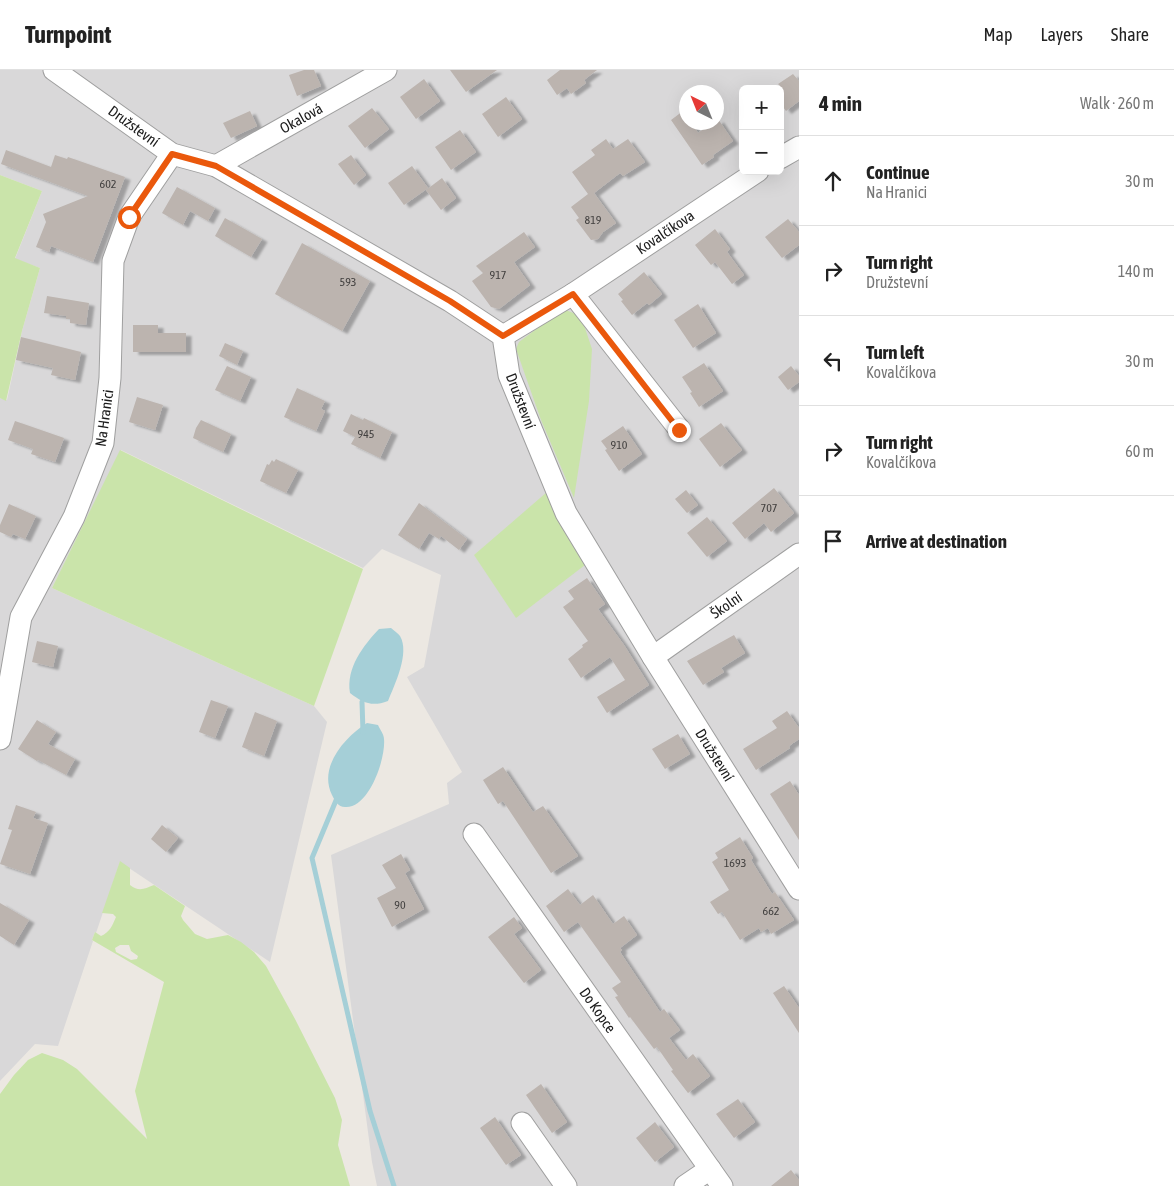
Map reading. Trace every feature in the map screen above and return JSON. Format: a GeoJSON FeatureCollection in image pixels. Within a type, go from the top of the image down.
{"type":"FeatureCollection","features":[{"type":"Feature","properties":{"kind":"street","name":"Družstevní"},"geometry":{"type":"LineString","coordinates":[[54,70],[172,154],[216,166],[450,301],[503,336],[509,375],[566,513],[653,657],[799,889]]}},
{"type":"Feature","properties":{"kind":"street","name":"Okalová"},"geometry":{"type":"LineString","coordinates":[[216,166],[386,70]]}},
{"type":"Feature","properties":{"kind":"street"},"geometry":{"type":"LineString","coordinates":[[784,156],[799,147]]}},
{"type":"Feature","properties":{"kind":"street","name":"Na Hranici"},"geometry":{"type":"LineString","coordinates":[[0,739],[21,617],[74,517],[103,443],[110,378],[113,261],[129,217],[172,154]]}},
{"type":"Feature","properties":{"kind":"street","name":"Kovalčíkova"},"geometry":{"type":"LineString","coordinates":[[503,336],[573,294],[752,175]]}},
{"type":"Feature","properties":{"kind":"street"},"geometry":{"type":"LineString","coordinates":[[573,294],[679,430]]}},
{"type":"Feature","properties":{"kind":"street","name":"Školní"},"geometry":{"type":"LineString","coordinates":[[653,657],[799,554]]}},
{"type":"Feature","properties":{"kind":"street","name":"Do Kopce"},"geometry":{"type":"LineString","coordinates":[[474,834],[716,1177]]}},
{"type":"Feature","properties":{"kind":"street"},"geometry":{"type":"LineString","coordinates":[[522,1123],[566,1186]]}},
{"type":"Feature","properties":{"kind":"street"},"geometry":{"type":"LineString","coordinates":[[686,1186],[716,1177]]}},
{"type":"Feature","properties":{"kind":"shaded area"},"geometry":{"type":"Polygon","coordinates":[[[0,70],[799,70],[799,1186],[377,1186],[372,1162],[331,855],[449,804],[447,783],[462,772],[407,677],[424,667],[441,575],[382,549],[363,568],[121,450],[52,588],[314,706],[327,722],[270,962],[120,862],[92,940],[58,1046],[35,1044],[0,1081],[0,398],[7,400],[22,331],[40,268],[15,259],[42,191],[0,175],[0,70]]]}},
{"type":"Feature","properties":{"kind":"green space"},"geometry":{"type":"Polygon","coordinates":[[[0,175],[42,191],[15,258],[40,268],[22,331],[6,401],[0,398],[0,175]]]}},
{"type":"Feature","properties":{"kind":"green space"},"geometry":{"type":"Polygon","coordinates":[[[563,309],[581,316],[592,349],[589,401],[574,498],[541,420],[516,349],[519,342],[563,309]]]}},
{"type":"Feature","properties":{"kind":"green space"},"geometry":{"type":"Polygon","coordinates":[[[120,450],[363,569],[314,706],[52,588],[120,450]]]}},
{"type":"Feature","properties":{"kind":"green space"},"geometry":{"type":"Polygon","coordinates":[[[547,492],[585,565],[516,618],[474,555],[547,492]]]}},
{"type":"Feature","properties":{"kind":"green space"},"geometry":{"type":"Polygon","coordinates":[[[120,861],[130,868],[130,885],[144,889],[154,885],[185,906],[181,916],[195,934],[207,939],[228,935],[254,952],[266,966],[335,1098],[342,1120],[338,1145],[350,1186],[0,1186],[0,1094],[28,1060],[42,1053],[63,1060],[77,1069],[147,1139],[135,1091],[164,982],[92,940],[95,932],[101,936],[107,933],[116,917],[113,914],[102,913],[120,861]],[[120,945],[115,948],[116,952],[131,960],[137,959],[138,956],[131,951],[129,945],[120,945]]]}},
{"type":"Feature","properties":{"kind":"water"},"geometry":{"type":"Polygon","coordinates":[[[391,628],[399,635],[403,643],[400,668],[388,701],[377,704],[368,703],[350,693],[349,684],[353,666],[362,650],[379,629],[391,628]]]}},
{"type":"Feature","properties":{"kind":"water"},"geometry":{"type":"Polygon","coordinates":[[[367,723],[378,725],[384,737],[384,747],[379,769],[362,800],[354,805],[343,807],[339,805],[332,795],[328,774],[336,754],[350,736],[367,723]]]}},
{"type":"Feature","properties":{"kind":"building"},"geometry":{"type":"Polygon","coordinates":[[[304,70],[314,70],[321,86],[297,96],[289,75],[304,70]]]}},
{"type":"Feature","properties":{"kind":"building"},"geometry":{"type":"Polygon","coordinates":[[[450,70],[497,70],[466,92],[450,70]]]}},
{"type":"Feature","properties":{"kind":"building"},"geometry":{"type":"Polygon","coordinates":[[[560,70],[597,70],[584,80],[586,83],[571,94],[567,88],[557,95],[547,80],[560,70]]]}},
{"type":"Feature","properties":{"kind":"building"},"geometry":{"type":"Polygon","coordinates":[[[793,74],[799,81],[799,101],[786,111],[784,108],[784,85],[778,84],[793,74]]]}},
{"type":"Feature","properties":{"kind":"building"},"geometry":{"type":"Polygon","coordinates":[[[424,79],[440,101],[416,119],[400,97],[424,79]]]}},
{"type":"Feature","properties":{"kind":"building"},"geometry":{"type":"Polygon","coordinates":[[[506,97],[522,119],[498,137],[482,114],[506,97]]]}},
{"type":"Feature","properties":{"kind":"building"},"geometry":{"type":"Polygon","coordinates":[[[372,108],[389,129],[365,148],[348,126],[372,108]]]}},
{"type":"Feature","properties":{"kind":"building"},"geometry":{"type":"Polygon","coordinates":[[[250,111],[257,126],[231,138],[223,123],[250,111]]]}},
{"type":"Feature","properties":{"kind":"building"},"geometry":{"type":"Polygon","coordinates":[[[679,114],[679,130],[696,130],[698,133],[702,130],[724,130],[724,128],[733,141],[702,165],[671,120],[679,114]]]}},
{"type":"Feature","properties":{"kind":"building"},"geometry":{"type":"Polygon","coordinates":[[[460,130],[476,152],[451,170],[435,147],[460,130]]]}},
{"type":"Feature","properties":{"kind":"building"},"geometry":{"type":"Polygon","coordinates":[[[606,139],[613,149],[628,139],[645,162],[623,176],[620,173],[594,193],[616,223],[603,232],[598,239],[591,240],[576,220],[579,218],[571,207],[588,194],[572,172],[595,155],[591,150],[606,139]]]}},
{"type":"Feature","properties":{"kind":"building"},"geometry":{"type":"Polygon","coordinates":[[[6,150],[51,167],[55,155],[67,159],[68,157],[125,177],[93,262],[51,246],[49,252],[36,247],[46,222],[43,214],[88,196],[1,164],[6,150]]]}},
{"type":"Feature","properties":{"kind":"building"},"geometry":{"type":"Polygon","coordinates":[[[351,155],[366,175],[354,185],[338,164],[351,155]]]}},
{"type":"Feature","properties":{"kind":"building"},"geometry":{"type":"Polygon","coordinates":[[[412,166],[428,188],[404,205],[388,183],[412,166]]]}},
{"type":"Feature","properties":{"kind":"building"},"geometry":{"type":"Polygon","coordinates":[[[442,178],[456,198],[441,210],[426,190],[442,178]]]}},
{"type":"Feature","properties":{"kind":"building"},"geometry":{"type":"Polygon","coordinates":[[[177,187],[215,208],[208,221],[190,211],[183,225],[162,213],[177,187]]]}},
{"type":"Feature","properties":{"kind":"building"},"geometry":{"type":"Polygon","coordinates":[[[225,218],[262,239],[251,257],[215,236],[225,218]]]}},
{"type":"Feature","properties":{"kind":"building"},"geometry":{"type":"Polygon","coordinates":[[[788,219],[799,232],[799,245],[782,258],[765,237],[788,219]]]}},
{"type":"Feature","properties":{"kind":"building"},"geometry":{"type":"Polygon","coordinates":[[[715,229],[730,249],[727,252],[744,275],[732,284],[715,262],[711,265],[695,245],[715,229]]]}},
{"type":"Feature","properties":{"kind":"building"},"geometry":{"type":"Polygon","coordinates":[[[524,232],[535,247],[514,262],[530,285],[499,309],[491,307],[472,281],[483,273],[476,266],[524,232]]]}},
{"type":"Feature","properties":{"kind":"building"},"geometry":{"type":"Polygon","coordinates":[[[302,243],[370,281],[342,331],[275,294],[302,243]]]}},
{"type":"Feature","properties":{"kind":"building"},"geometry":{"type":"Polygon","coordinates":[[[644,272],[662,294],[649,305],[647,303],[632,315],[618,294],[644,272]]]}},
{"type":"Feature","properties":{"kind":"building"},"geometry":{"type":"Polygon","coordinates":[[[47,296],[89,303],[86,325],[70,323],[70,319],[66,319],[66,316],[44,313],[47,296]]]}},
{"type":"Feature","properties":{"kind":"building"},"geometry":{"type":"Polygon","coordinates":[[[698,304],[716,333],[693,348],[674,320],[698,304]]]}},
{"type":"Feature","properties":{"kind":"building"},"geometry":{"type":"Polygon","coordinates":[[[133,325],[158,325],[158,333],[186,333],[186,352],[133,352],[133,325]]]}},
{"type":"Feature","properties":{"kind":"building"},"geometry":{"type":"Polygon","coordinates":[[[21,337],[81,352],[75,380],[51,375],[53,368],[16,360],[21,337]]]}},
{"type":"Feature","properties":{"kind":"building"},"geometry":{"type":"Polygon","coordinates":[[[225,343],[243,351],[237,365],[219,356],[225,343]]]}},
{"type":"Feature","properties":{"kind":"building"},"geometry":{"type":"Polygon","coordinates":[[[704,363],[723,391],[699,407],[682,377],[704,363]]]}},
{"type":"Feature","properties":{"kind":"building"},"geometry":{"type":"Polygon","coordinates":[[[227,366],[251,377],[240,401],[215,390],[227,366]]]}},
{"type":"Feature","properties":{"kind":"building"},"geometry":{"type":"Polygon","coordinates":[[[791,366],[799,376],[799,382],[788,390],[778,377],[791,366]]]}},
{"type":"Feature","properties":{"kind":"building"},"geometry":{"type":"Polygon","coordinates":[[[297,388],[325,401],[321,409],[325,411],[316,431],[284,417],[297,388]]]}},
{"type":"Feature","properties":{"kind":"building"},"geometry":{"type":"Polygon","coordinates":[[[137,397],[163,405],[155,430],[129,422],[137,397]]]}},
{"type":"Feature","properties":{"kind":"building"},"geometry":{"type":"Polygon","coordinates":[[[351,414],[363,420],[364,418],[392,432],[380,458],[351,444],[355,437],[343,431],[351,414]]]}},
{"type":"Feature","properties":{"kind":"building"},"geometry":{"type":"Polygon","coordinates":[[[201,420],[231,434],[223,452],[193,438],[201,420]]]}},
{"type":"Feature","properties":{"kind":"building"},"geometry":{"type":"Polygon","coordinates":[[[15,421],[64,438],[55,462],[31,454],[33,449],[8,440],[15,421]]]}},
{"type":"Feature","properties":{"kind":"building"},"geometry":{"type":"Polygon","coordinates":[[[721,423],[742,450],[720,467],[699,439],[721,423]]]}},
{"type":"Feature","properties":{"kind":"building"},"geometry":{"type":"Polygon","coordinates":[[[623,426],[642,454],[619,471],[601,441],[623,426]]]}},
{"type":"Feature","properties":{"kind":"building"},"geometry":{"type":"Polygon","coordinates":[[[276,459],[298,470],[286,493],[260,481],[267,464],[269,465],[272,460],[274,462],[276,459]]]}},
{"type":"Feature","properties":{"kind":"building"},"geometry":{"type":"Polygon","coordinates":[[[774,488],[794,513],[771,532],[764,523],[745,539],[732,523],[774,488]]]}},
{"type":"Feature","properties":{"kind":"building"},"geometry":{"type":"Polygon","coordinates":[[[686,490],[698,505],[687,513],[675,499],[686,490]]]}},
{"type":"Feature","properties":{"kind":"building"},"geometry":{"type":"Polygon","coordinates":[[[419,503],[467,539],[459,550],[441,536],[439,539],[429,533],[419,549],[398,535],[419,503]]]}},
{"type":"Feature","properties":{"kind":"building"},"geometry":{"type":"Polygon","coordinates":[[[9,504],[36,516],[25,539],[13,534],[11,537],[0,532],[0,525],[9,504]]]}},
{"type":"Feature","properties":{"kind":"building"},"geometry":{"type":"Polygon","coordinates":[[[707,517],[727,541],[707,557],[687,533],[707,517]]]}},
{"type":"Feature","properties":{"kind":"building"},"geometry":{"type":"Polygon","coordinates":[[[587,578],[605,604],[598,609],[624,645],[649,685],[607,713],[597,697],[625,680],[610,657],[581,678],[568,659],[588,641],[563,607],[574,599],[568,591],[587,578]]]}},
{"type":"Feature","properties":{"kind":"building"},"geometry":{"type":"Polygon","coordinates":[[[734,635],[745,653],[721,668],[724,672],[703,685],[687,661],[734,635]]]}},
{"type":"Feature","properties":{"kind":"building"},"geometry":{"type":"Polygon","coordinates":[[[37,641],[58,646],[53,667],[32,662],[37,641]]]}},
{"type":"Feature","properties":{"kind":"building"},"geometry":{"type":"Polygon","coordinates":[[[211,700],[228,706],[215,738],[199,732],[211,700]]]}},
{"type":"Feature","properties":{"kind":"building"},"geometry":{"type":"Polygon","coordinates":[[[787,711],[799,728],[799,739],[789,746],[790,748],[756,770],[743,749],[777,728],[772,721],[787,711]]]}},
{"type":"Feature","properties":{"kind":"building"},"geometry":{"type":"Polygon","coordinates":[[[255,712],[277,721],[264,756],[242,747],[255,712]]]}},
{"type":"Feature","properties":{"kind":"building"},"geometry":{"type":"Polygon","coordinates":[[[37,720],[56,732],[48,744],[75,759],[66,775],[37,761],[18,749],[37,720]]]}},
{"type":"Feature","properties":{"kind":"building"},"geometry":{"type":"Polygon","coordinates":[[[678,734],[690,754],[665,769],[652,749],[678,734]]]}},
{"type":"Feature","properties":{"kind":"building"},"geometry":{"type":"Polygon","coordinates":[[[503,767],[533,812],[543,806],[578,856],[551,873],[503,801],[498,804],[483,780],[503,767]]]}},
{"type":"Feature","properties":{"kind":"building"},"geometry":{"type":"Polygon","coordinates":[[[790,781],[799,795],[799,840],[770,794],[790,781]]]}},
{"type":"Feature","properties":{"kind":"building"},"geometry":{"type":"Polygon","coordinates":[[[16,805],[36,812],[33,818],[48,823],[30,874],[0,864],[12,830],[8,829],[16,805]]]}},
{"type":"Feature","properties":{"kind":"building"},"geometry":{"type":"Polygon","coordinates":[[[162,825],[178,838],[166,852],[151,839],[162,825]]]}},
{"type":"Feature","properties":{"kind":"building"},"geometry":{"type":"Polygon","coordinates":[[[740,837],[753,858],[751,860],[772,894],[775,892],[794,920],[771,934],[768,928],[761,932],[759,928],[740,940],[722,912],[718,914],[710,902],[729,890],[712,862],[718,858],[715,853],[740,837]]]}},
{"type":"Feature","properties":{"kind":"building"},"geometry":{"type":"Polygon","coordinates":[[[401,854],[410,870],[405,873],[424,909],[392,927],[377,898],[396,888],[382,865],[401,854]]]}},
{"type":"Feature","properties":{"kind":"building"},"geometry":{"type":"Polygon","coordinates":[[[568,889],[580,905],[593,895],[613,924],[624,916],[637,935],[620,948],[622,950],[620,952],[660,1012],[664,1009],[680,1030],[669,1038],[686,1060],[693,1054],[710,1076],[688,1093],[671,1071],[673,1070],[657,1047],[654,1049],[615,997],[618,996],[612,988],[621,982],[578,922],[564,932],[546,906],[568,889]]]}},
{"type":"Feature","properties":{"kind":"building"},"geometry":{"type":"Polygon","coordinates":[[[0,903],[29,920],[14,945],[0,936],[0,903]]]}},
{"type":"Feature","properties":{"kind":"building"},"geometry":{"type":"Polygon","coordinates":[[[514,917],[522,928],[514,934],[541,970],[524,983],[488,937],[514,917]]]}},
{"type":"Feature","properties":{"kind":"building"},"geometry":{"type":"Polygon","coordinates":[[[784,986],[799,1008],[799,1033],[773,993],[784,986]]]}},
{"type":"Feature","properties":{"kind":"building"},"geometry":{"type":"Polygon","coordinates":[[[541,1084],[567,1122],[552,1133],[526,1095],[541,1084]]]}},
{"type":"Feature","properties":{"kind":"building"},"geometry":{"type":"Polygon","coordinates":[[[738,1099],[755,1122],[734,1138],[716,1114],[738,1099]]]}},
{"type":"Feature","properties":{"kind":"building"},"geometry":{"type":"Polygon","coordinates":[[[495,1117],[521,1155],[506,1165],[480,1128],[495,1117]]]}},
{"type":"Feature","properties":{"kind":"building"},"geometry":{"type":"Polygon","coordinates":[[[655,1122],[674,1147],[655,1162],[636,1138],[655,1122]]]}},
{"type":"Feature","properties":{"kind":"building"},"geometry":{"type":"Polygon","coordinates":[[[791,1170],[799,1180],[799,1186],[771,1186],[791,1170]]]}},
{"type":"Feature","properties":{"kind":"waterway"},"geometry":{"type":"LineString","coordinates":[[362,702],[363,732]]}},
{"type":"Feature","properties":{"kind":"waterway"},"geometry":{"type":"LineString","coordinates":[[337,798],[312,858],[370,1111],[394,1186]]}},
{"type":"Feature","properties":{"kind":"route"},"geometry":{"type":"LineString","coordinates":[[129,217],[172,154],[216,166],[450,301],[503,336],[573,294],[679,430]]}}]}
